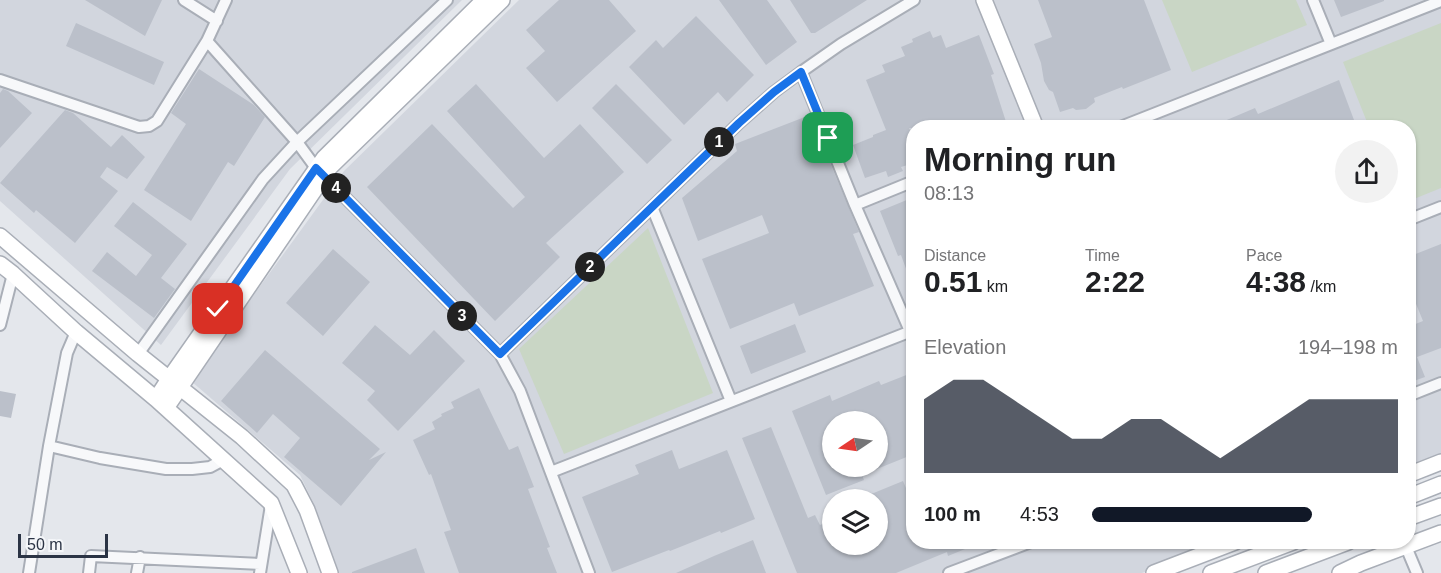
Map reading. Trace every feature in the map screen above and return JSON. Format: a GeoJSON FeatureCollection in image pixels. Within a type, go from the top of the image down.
{"type":"FeatureCollection","features":[{"type":"Feature","properties":{"kind":"street"},"geometry":{"type":"LineString","coordinates":[[184,0],[217,21]]}},
{"type":"Feature","properties":{"kind":"street"},"geometry":{"type":"LineString","coordinates":[[0,80],[139,127],[149,126],[157,121],[207,41],[226,0]]}},
{"type":"Feature","properties":{"kind":"street"},"geometry":{"type":"LineString","coordinates":[[138,354],[263,179],[297,142],[447,0]]}},
{"type":"Feature","properties":{"kind":"street"},"geometry":{"type":"LineString","coordinates":[[161,404],[320,172],[324,158],[484,0]]}},
{"type":"Feature","properties":{"kind":"street"},"geometry":{"type":"LineString","coordinates":[[320,172],[330,167],[502,0]]}},
{"type":"Feature","properties":{"kind":"street"},"geometry":{"type":"LineString","coordinates":[[500,354],[774,92],[841,44],[914,0]]}},
{"type":"Feature","properties":{"kind":"street"},"geometry":{"type":"LineString","coordinates":[[984,0],[1033,120]]}},
{"type":"Feature","properties":{"kind":"street"},"geometry":{"type":"LineString","coordinates":[[1313,0],[1331,44]]}},
{"type":"Feature","properties":{"kind":"street"},"geometry":{"type":"LineString","coordinates":[[1138,120],[1441,1]]}},
{"type":"Feature","properties":{"kind":"street"},"geometry":{"type":"LineString","coordinates":[[207,41],[297,142],[320,172],[500,354],[520,391],[589,573]]}},
{"type":"Feature","properties":{"kind":"street"},"geometry":{"type":"LineString","coordinates":[[801,72],[855,204],[906,318]]}},
{"type":"Feature","properties":{"kind":"street"},"geometry":{"type":"LineString","coordinates":[[855,204],[906,184]]}},
{"type":"Feature","properties":{"kind":"street"},"geometry":{"type":"LineString","coordinates":[[652,207],[731,401]]}},
{"type":"Feature","properties":{"kind":"street"},"geometry":{"type":"LineString","coordinates":[[1416,217],[1441,207]]}},
{"type":"Feature","properties":{"kind":"street"},"geometry":{"type":"LineString","coordinates":[[0,236],[138,354],[242,437],[294,485],[307,510],[330,573]]}},
{"type":"Feature","properties":{"kind":"street"},"geometry":{"type":"LineString","coordinates":[[0,264],[271,503],[299,573]]}},
{"type":"Feature","properties":{"kind":"street"},"geometry":{"type":"LineString","coordinates":[[0,325],[13,274]]}},
{"type":"Feature","properties":{"kind":"street"},"geometry":{"type":"LineString","coordinates":[[29,573],[49,446],[67,353],[76,332]]}},
{"type":"Feature","properties":{"kind":"street"},"geometry":{"type":"LineString","coordinates":[[551,472],[906,333]]}},
{"type":"Feature","properties":{"kind":"street"},"geometry":{"type":"LineString","coordinates":[[1416,393],[1441,383]]}},
{"type":"Feature","properties":{"kind":"street"},"geometry":{"type":"LineString","coordinates":[[49,446],[100,458],[166,469],[210,467],[223,460]]}},
{"type":"Feature","properties":{"kind":"street"},"geometry":{"type":"LineString","coordinates":[[1416,472],[1441,462]]}},
{"type":"Feature","properties":{"kind":"street"},"geometry":{"type":"LineString","coordinates":[[1416,494],[1441,484]]}},
{"type":"Feature","properties":{"kind":"street"},"geometry":{"type":"LineString","coordinates":[[89,573],[91,556],[140,557],[260,568],[271,503]]}},
{"type":"Feature","properties":{"kind":"street"},"geometry":{"type":"LineString","coordinates":[[1416,515],[1441,506]]}},
{"type":"Feature","properties":{"kind":"street"},"geometry":{"type":"LineString","coordinates":[[1416,541],[1441,533]]}},
{"type":"Feature","properties":{"kind":"street"},"geometry":{"type":"LineString","coordinates":[[949,573],[1012,549]]}},
{"type":"Feature","properties":{"kind":"street"},"geometry":{"type":"LineString","coordinates":[[1154,573],[1202,549]]}},
{"type":"Feature","properties":{"kind":"street"},"geometry":{"type":"LineString","coordinates":[[1207,549],[1215,572],[1275,549]]}},
{"type":"Feature","properties":{"kind":"street"},"geometry":{"type":"LineString","coordinates":[[1266,573],[1329,549]]}},
{"type":"Feature","properties":{"kind":"street"},"geometry":{"type":"LineString","coordinates":[[1340,573],[1393,549]]}},
{"type":"Feature","properties":{"kind":"street"},"geometry":{"type":"LineString","coordinates":[[1407,549],[1417,573]]}},
{"type":"Feature","properties":{"kind":"street"},"geometry":{"type":"LineString","coordinates":[[137,573],[140,557]]}},
{"type":"Feature","properties":{"kind":"street"},"geometry":{"type":"LineString","coordinates":[[191,573],[193,561]]}},
{"type":"Feature","properties":{"kind":"shaded area"},"geometry":{"type":"Polygon","coordinates":[[[0,0],[462,0],[290,169],[161,345],[0,201],[0,0]]]}},
{"type":"Feature","properties":{"kind":"shaded area"},"geometry":{"type":"Polygon","coordinates":[[[519,0],[1441,0],[1441,454],[1416,464],[1416,120],[906,120],[906,549],[1203,549],[1142,573],[339,573],[314,504],[300,475],[191,381],[344,171],[519,0]]]}},
{"type":"Feature","properties":{"kind":"green space"},"geometry":{"type":"Polygon","coordinates":[[[1162,0],[1296,0],[1307,25],[1192,72],[1162,0]]]}},
{"type":"Feature","properties":{"kind":"green space"},"geometry":{"type":"Polygon","coordinates":[[[1441,23],[1441,188],[1416,198],[1416,120],[1366,120],[1343,62],[1441,23]]]}},
{"type":"Feature","properties":{"kind":"green space"},"geometry":{"type":"Polygon","coordinates":[[[648,228],[713,393],[564,454],[519,349],[648,228]]]}},
{"type":"Feature","properties":{"kind":"building"},"geometry":{"type":"Polygon","coordinates":[[[85,0],[162,0],[145,36],[85,0]]]}},
{"type":"Feature","properties":{"kind":"building"},"geometry":{"type":"Polygon","coordinates":[[[559,0],[609,0],[636,31],[557,102],[526,68],[545,51],[526,30],[559,0]]]}},
{"type":"Feature","properties":{"kind":"building"},"geometry":{"type":"Polygon","coordinates":[[[719,0],[767,0],[797,42],[766,65],[719,0]]]}},
{"type":"Feature","properties":{"kind":"building"},"geometry":{"type":"Polygon","coordinates":[[[790,0],[867,0],[815,33],[811,33],[790,0]]]}},
{"type":"Feature","properties":{"kind":"building"},"geometry":{"type":"Polygon","coordinates":[[[1038,0],[1144,0],[1171,70],[1094,98],[1095,102],[1086,109],[1073,108],[1060,112],[1053,92],[1049,90],[1044,81],[1041,63],[1034,44],[1052,37],[1038,0]]]}},
{"type":"Feature","properties":{"kind":"building"},"geometry":{"type":"Polygon","coordinates":[[[1334,0],[1384,0],[1384,1],[1341,17],[1334,0]]]}},
{"type":"Feature","properties":{"kind":"building"},"geometry":{"type":"Polygon","coordinates":[[[696,16],[754,75],[727,102],[718,92],[684,125],[629,67],[656,40],[663,48],[696,16]]]}},
{"type":"Feature","properties":{"kind":"building"},"geometry":{"type":"Polygon","coordinates":[[[76,23],[164,62],[154,85],[66,46],[76,23]]]}},
{"type":"Feature","properties":{"kind":"building"},"geometry":{"type":"Polygon","coordinates":[[[930,31],[933,38],[941,35],[946,48],[979,35],[994,74],[991,75],[1005,120],[906,120],[906,165],[901,167],[903,171],[888,177],[886,171],[865,178],[853,145],[886,130],[866,80],[885,72],[882,65],[905,56],[901,47],[913,42],[912,39],[930,31]]]}},
{"type":"Feature","properties":{"kind":"building"},"geometry":{"type":"Polygon","coordinates":[[[199,69],[254,105],[265,117],[234,166],[228,162],[191,221],[144,190],[186,124],[171,113],[199,69]]]}},
{"type":"Feature","properties":{"kind":"building"},"geometry":{"type":"Polygon","coordinates":[[[1339,80],[1354,120],[1227,120],[1255,108],[1258,114],[1339,80]]]}},
{"type":"Feature","properties":{"kind":"building"},"geometry":{"type":"Polygon","coordinates":[[[476,84],[544,158],[580,124],[624,172],[546,243],[560,257],[495,321],[367,187],[432,124],[513,208],[525,197],[447,111],[476,84]]]}},
{"type":"Feature","properties":{"kind":"building"},"geometry":{"type":"Polygon","coordinates":[[[616,84],[672,140],[647,164],[592,108],[616,84]]]}},
{"type":"Feature","properties":{"kind":"building"},"geometry":{"type":"Polygon","coordinates":[[[3,89],[32,113],[0,148],[0,93],[3,89]]]}},
{"type":"Feature","properties":{"kind":"building"},"geometry":{"type":"Polygon","coordinates":[[[65,110],[73,113],[111,147],[122,135],[145,157],[127,179],[107,167],[100,177],[118,191],[75,243],[36,210],[34,213],[0,183],[65,110]]]}},
{"type":"Feature","properties":{"kind":"building"},"geometry":{"type":"Polygon","coordinates":[[[810,115],[859,232],[853,234],[874,286],[799,316],[794,303],[730,329],[702,259],[769,233],[762,215],[698,241],[682,198],[737,151],[735,144],[810,115]]]}},
{"type":"Feature","properties":{"kind":"building"},"geometry":{"type":"Polygon","coordinates":[[[906,200],[906,269],[901,255],[898,256],[880,211],[906,200]]]}},
{"type":"Feature","properties":{"kind":"building"},"geometry":{"type":"Polygon","coordinates":[[[133,202],[187,244],[161,278],[175,289],[154,318],[92,271],[107,252],[136,276],[152,255],[114,226],[133,202]]]}},
{"type":"Feature","properties":{"kind":"building"},"geometry":{"type":"Polygon","coordinates":[[[1441,244],[1441,348],[1417,357],[1425,377],[1416,380],[1416,324],[1423,321],[1416,304],[1416,254],[1441,244]]]}},
{"type":"Feature","properties":{"kind":"building"},"geometry":{"type":"Polygon","coordinates":[[[333,249],[370,282],[323,336],[286,303],[333,249]]]}},
{"type":"Feature","properties":{"kind":"building"},"geometry":{"type":"Polygon","coordinates":[[[795,324],[806,352],[751,374],[740,346],[795,324]]]}},
{"type":"Feature","properties":{"kind":"building"},"geometry":{"type":"Polygon","coordinates":[[[375,325],[410,355],[434,330],[465,361],[398,431],[367,400],[375,391],[342,363],[375,325]]]}},
{"type":"Feature","properties":{"kind":"building"},"geometry":{"type":"Polygon","coordinates":[[[265,350],[380,449],[369,460],[386,452],[341,506],[284,457],[300,438],[273,414],[257,433],[221,401],[265,350]]]}},
{"type":"Feature","properties":{"kind":"building"},"geometry":{"type":"Polygon","coordinates":[[[906,375],[906,457],[888,464],[888,411],[822,411],[822,477],[863,477],[864,480],[841,489],[824,489],[792,411],[830,395],[832,401],[879,381],[881,385],[906,375]]]}},
{"type":"Feature","properties":{"kind":"building"},"geometry":{"type":"Polygon","coordinates":[[[479,388],[509,450],[518,446],[534,487],[528,489],[550,547],[547,548],[557,573],[459,573],[444,532],[451,530],[431,474],[429,475],[413,440],[435,429],[432,422],[442,416],[441,414],[454,408],[451,402],[479,388]]]}},
{"type":"Feature","properties":{"kind":"building"},"geometry":{"type":"Polygon","coordinates":[[[0,391],[16,394],[11,418],[0,416],[0,391]]]}},
{"type":"Feature","properties":{"kind":"building"},"geometry":{"type":"Polygon","coordinates":[[[771,427],[808,518],[815,515],[820,525],[822,524],[822,555],[888,555],[888,489],[883,489],[903,481],[906,488],[906,549],[965,549],[948,556],[947,552],[896,573],[797,573],[742,438],[771,427]]]}},
{"type":"Feature","properties":{"kind":"building"},"geometry":{"type":"Polygon","coordinates":[[[672,450],[679,469],[727,450],[755,519],[612,572],[582,497],[639,474],[635,465],[672,450]]]}},
{"type":"Feature","properties":{"kind":"building"},"geometry":{"type":"Polygon","coordinates":[[[753,540],[766,573],[676,573],[714,556],[753,540]]]}},
{"type":"Feature","properties":{"kind":"building"},"geometry":{"type":"Polygon","coordinates":[[[416,548],[425,573],[352,573],[352,572],[416,548]]]}},
{"type":"Feature","properties":{"kind":"route"},"geometry":{"type":"LineString","coordinates":[[218,309],[316,168],[500,354],[739,123],[801,72],[828,138]]}}]}
